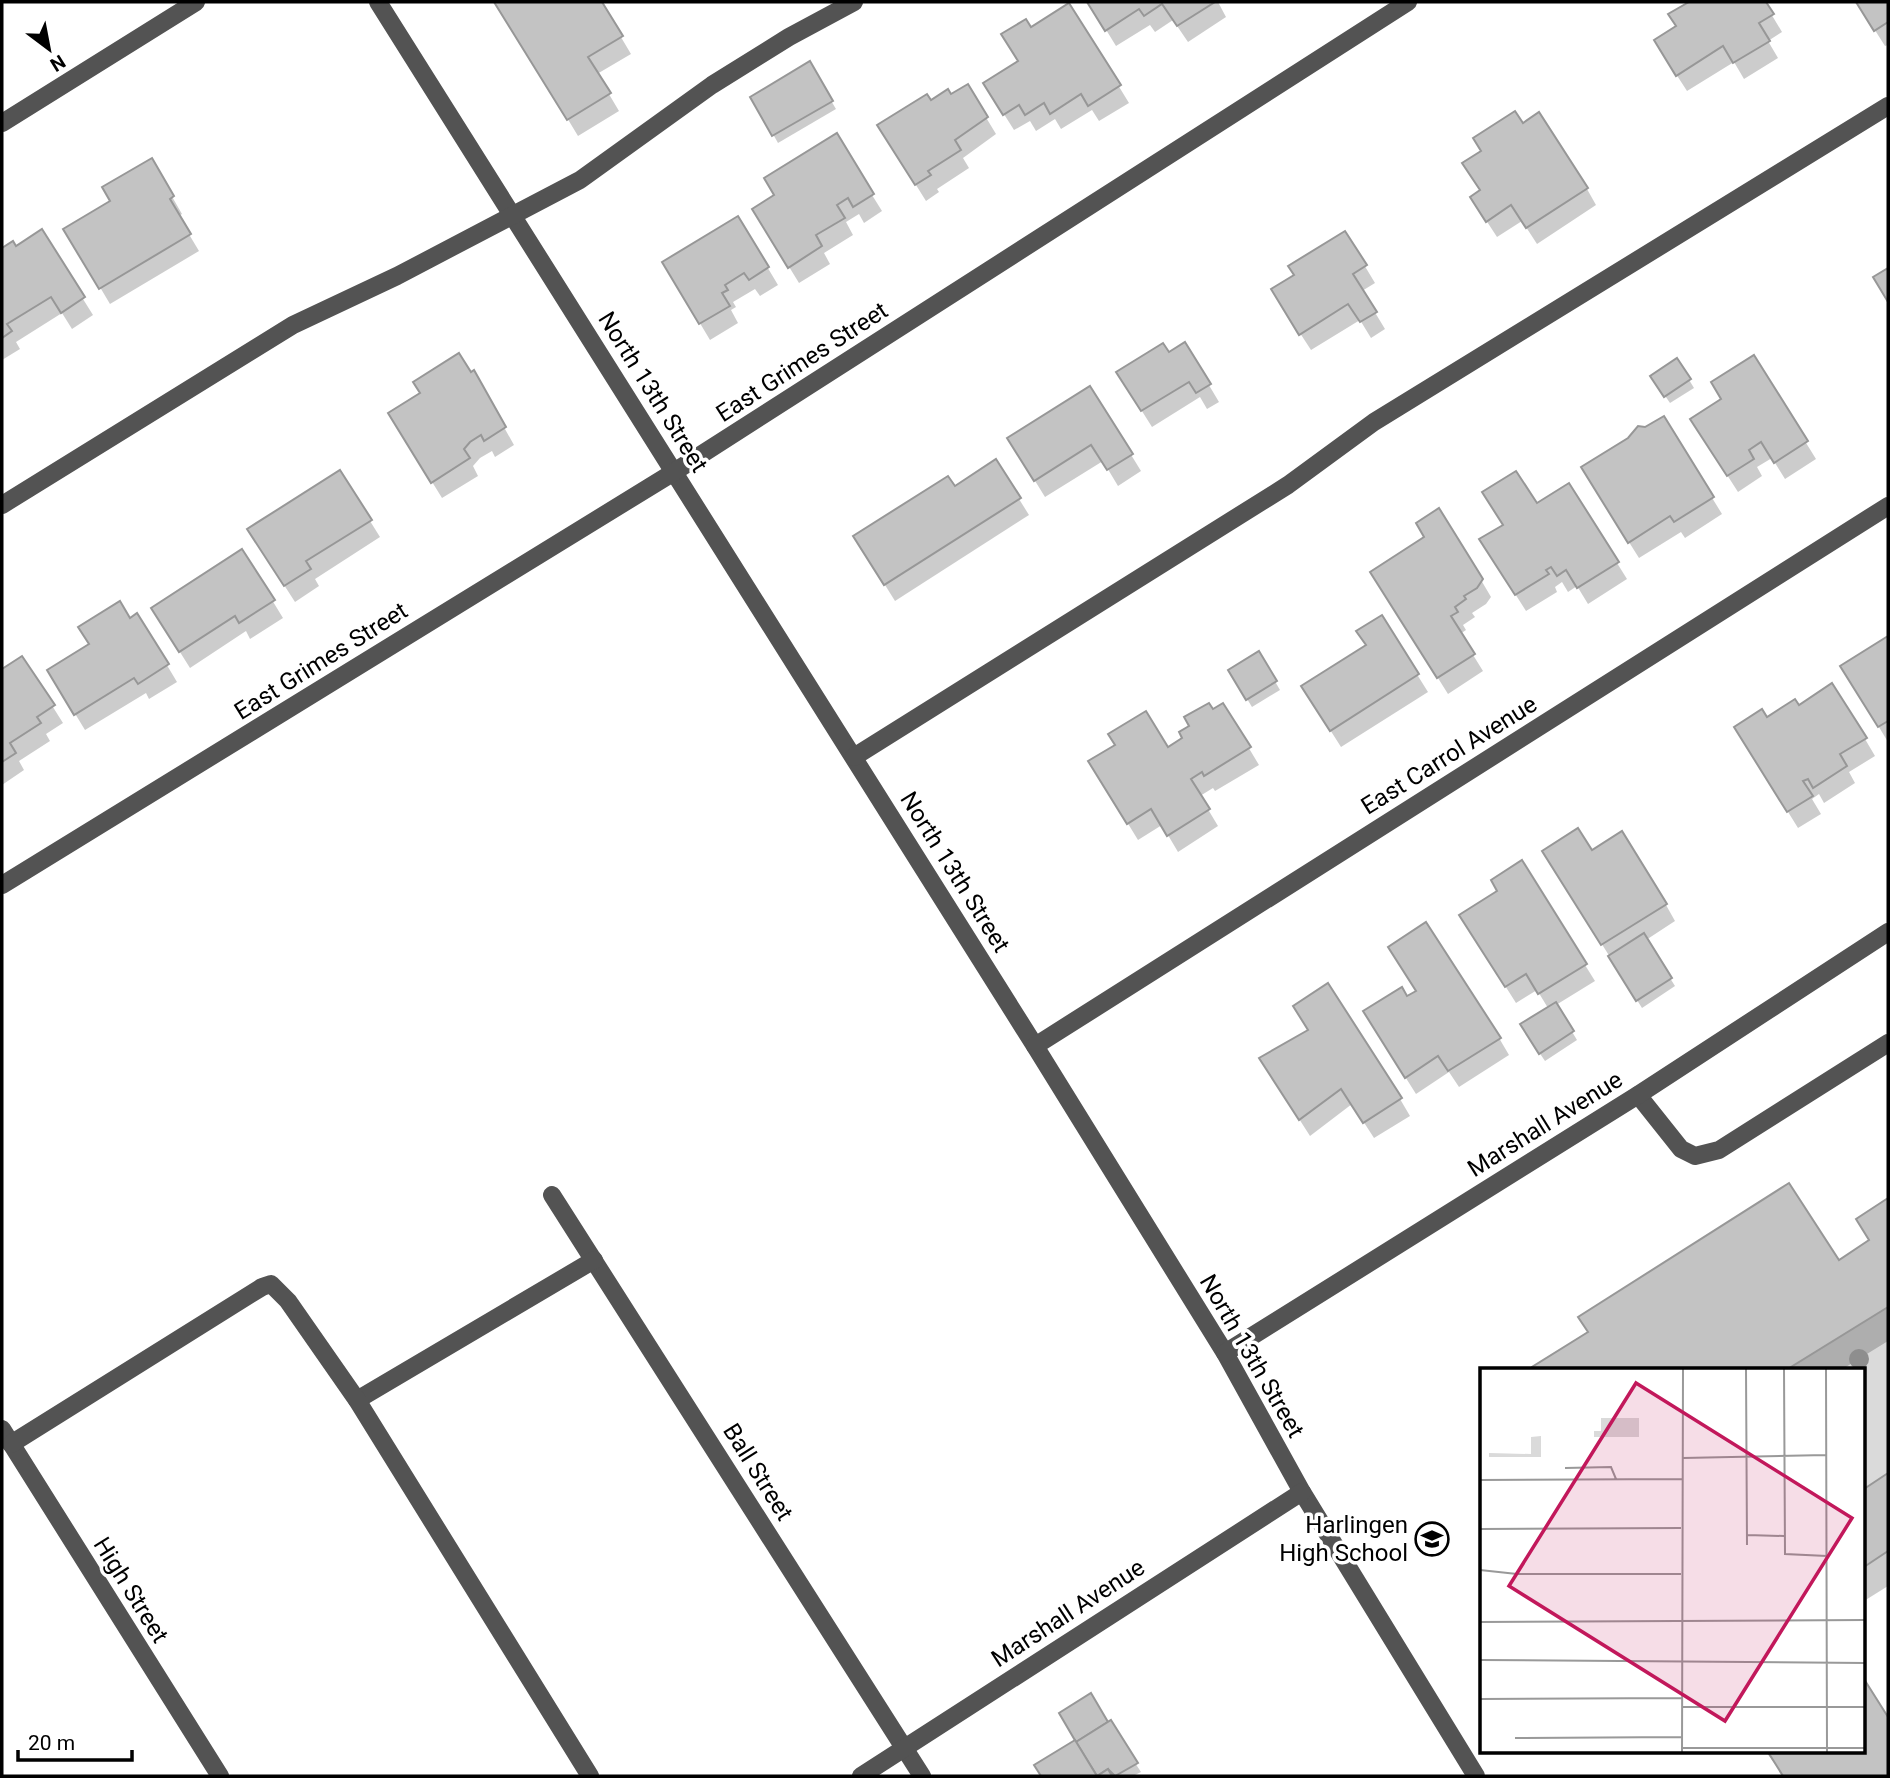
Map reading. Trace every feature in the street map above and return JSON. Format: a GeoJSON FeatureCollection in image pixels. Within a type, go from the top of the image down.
{"type":"FeatureCollection","features":[{"type":"Feature","properties":{"kind":"street"},"geometry":{"type":"LineString","coordinates":[[2,123],[196,2]]}},
{"type":"Feature","properties":{"kind":"street","name":"North 13th Street"},"geometry":{"type":"LineString","coordinates":[[378,2],[1035,1046],[1225,1353],[1302,1492],[1476,1776]]}},
{"type":"Feature","properties":{"kind":"street"},"geometry":{"type":"LineString","coordinates":[[2,505],[293,326],[397,276],[580,180],[712,85],[789,37],[854,2]]}},
{"type":"Feature","properties":{"kind":"street","name":"East Grimes Street"},"geometry":{"type":"LineString","coordinates":[[2,885],[674,472],[1408,2]]}},
{"type":"Feature","properties":{"kind":"street"},"geometry":{"type":"LineString","coordinates":[[854,757],[1287,485],[1374,422],[1888,106]]}},
{"type":"Feature","properties":{"kind":"street","name":"East Carrol Avenue"},"geometry":{"type":"LineString","coordinates":[[1035,1046],[1888,506]]}},
{"type":"Feature","properties":{"kind":"street","name":"Marshall Avenue"},"geometry":{"type":"LineString","coordinates":[[1225,1353],[1638,1095],[1888,932]]}},
{"type":"Feature","properties":{"kind":"street"},"geometry":{"type":"LineString","coordinates":[[1638,1095],[1681,1149],[1695,1156],[1719,1150],[1888,1043]]}},
{"type":"Feature","properties":{"kind":"street","name":"Ball Street"},"geometry":{"type":"LineString","coordinates":[[552,1195],[922,1776]]}},
{"type":"Feature","properties":{"kind":"street"},"geometry":{"type":"LineString","coordinates":[[357,1399],[594,1260]]}},
{"type":"Feature","properties":{"kind":"street"},"geometry":{"type":"LineString","coordinates":[[6,1436],[271,1284],[288,1301],[357,1399],[590,1776]]}},
{"type":"Feature","properties":{"kind":"street","name":"High Street"},"geometry":{"type":"LineString","coordinates":[[6,1436],[220,1776]]}},
{"type":"Feature","properties":{"kind":"street","name":"Marshall Avenue"},"geometry":{"type":"LineString","coordinates":[[861,1776],[1302,1492]]}},
{"type":"Feature","properties":{"kind":"shaded area"},"geometry":{"type":"Polygon","coordinates":[[[1888,1307],[1888,1473],[1866,1488],[1866,1368],[1789,1368],[1888,1307]]]}},
{"type":"Feature","properties":{"kind":"building"},"geometry":{"type":"Polygon","coordinates":[[[494,2],[602,2],[623,36],[588,57],[611,93],[567,120],[494,2]]]}},
{"type":"Feature","properties":{"kind":"building"},"geometry":{"type":"Polygon","coordinates":[[[1087,2],[1215,2],[1177,26],[1162,4],[1144,16],[1139,9],[1105,31],[1087,2]]]}},
{"type":"Feature","properties":{"kind":"building"},"geometry":{"type":"Polygon","coordinates":[[[1689,2],[1766,2],[1774,14],[1759,23],[1770,41],[1733,63],[1723,46],[1676,76],[1654,40],[1676,26],[1668,14],[1689,2]]]}},
{"type":"Feature","properties":{"kind":"building"},"geometry":{"type":"Polygon","coordinates":[[[1856,2],[1888,2],[1888,22],[1874,31],[1856,2]]]}},
{"type":"Feature","properties":{"kind":"building"},"geometry":{"type":"Polygon","coordinates":[[[1069,3],[1121,85],[1088,106],[1081,94],[1050,114],[1044,103],[1025,115],[1019,105],[1003,115],[983,83],[1018,61],[1001,34],[1026,19],[1031,27],[1069,3]]]}},
{"type":"Feature","properties":{"kind":"building"},"geometry":{"type":"Polygon","coordinates":[[[810,61],[833,101],[772,136],[750,97],[810,61]]]}},
{"type":"Feature","properties":{"kind":"building"},"geometry":{"type":"Polygon","coordinates":[[[968,84],[988,117],[955,140],[961,150],[928,171],[931,175],[915,185],[877,125],[927,94],[931,100],[948,89],[951,94],[968,84]]]}},
{"type":"Feature","properties":{"kind":"building"},"geometry":{"type":"Polygon","coordinates":[[[1515,111],[1523,123],[1539,112],[1588,188],[1526,228],[1511,205],[1486,222],[1470,197],[1480,190],[1462,163],[1481,151],[1473,138],[1515,111]]]}},
{"type":"Feature","properties":{"kind":"building"},"geometry":{"type":"Polygon","coordinates":[[[837,133],[874,194],[853,207],[848,198],[837,205],[845,218],[816,235],[822,246],[788,268],[752,209],[774,195],[764,178],[837,133]]]}},
{"type":"Feature","properties":{"kind":"building"},"geometry":{"type":"Polygon","coordinates":[[[152,158],[174,196],[170,199],[191,234],[99,289],[63,229],[110,201],[102,187],[152,158]]]}},
{"type":"Feature","properties":{"kind":"building"},"geometry":{"type":"Polygon","coordinates":[[[738,216],[769,267],[749,280],[744,273],[725,285],[728,290],[722,293],[730,306],[699,324],[662,262],[738,216]]]}},
{"type":"Feature","properties":{"kind":"building"},"geometry":{"type":"Polygon","coordinates":[[[42,229],[85,297],[61,313],[51,297],[7,324],[12,331],[2,338],[2,248],[13,241],[16,246],[42,229]]]}},
{"type":"Feature","properties":{"kind":"building"},"geometry":{"type":"Polygon","coordinates":[[[1345,231],[1367,265],[1353,274],[1377,312],[1360,322],[1348,304],[1299,335],[1271,289],[1294,275],[1288,266],[1345,231]]]}},
{"type":"Feature","properties":{"kind":"building"},"geometry":{"type":"Polygon","coordinates":[[[1888,268],[1888,302],[1873,277],[1888,268]]]}},
{"type":"Feature","properties":{"kind":"building"},"geometry":{"type":"Polygon","coordinates":[[[1185,342],[1211,384],[1196,393],[1189,382],[1141,411],[1116,372],[1163,343],[1169,352],[1185,342]]]}},
{"type":"Feature","properties":{"kind":"building"},"geometry":{"type":"Polygon","coordinates":[[[459,353],[471,372],[474,370],[506,427],[484,441],[481,435],[470,442],[464,449],[470,458],[431,483],[388,413],[420,393],[413,382],[459,353]]]}},
{"type":"Feature","properties":{"kind":"building"},"geometry":{"type":"Polygon","coordinates":[[[1754,355],[1808,441],[1774,463],[1761,442],[1749,450],[1754,459],[1727,476],[1690,419],[1721,399],[1711,382],[1754,355]]]}},
{"type":"Feature","properties":{"kind":"building"},"geometry":{"type":"Polygon","coordinates":[[[1677,358],[1691,379],[1664,397],[1650,376],[1677,358]]]}},
{"type":"Feature","properties":{"kind":"building"},"geometry":{"type":"Polygon","coordinates":[[[1090,386],[1133,454],[1107,470],[1091,445],[1034,481],[1007,438],[1090,386]]]}},
{"type":"Feature","properties":{"kind":"building"},"geometry":{"type":"Polygon","coordinates":[[[1664,416],[1714,497],[1674,522],[1670,516],[1628,543],[1581,467],[1628,438],[1638,426],[1645,427],[1664,416]]]}},
{"type":"Feature","properties":{"kind":"building"},"geometry":{"type":"Polygon","coordinates":[[[996,459],[1021,498],[884,585],[853,536],[948,476],[955,486],[996,459]]]}},
{"type":"Feature","properties":{"kind":"building"},"geometry":{"type":"Polygon","coordinates":[[[340,470],[372,520],[306,561],[311,569],[284,586],[247,529],[340,470]]]}},
{"type":"Feature","properties":{"kind":"building"},"geometry":{"type":"Polygon","coordinates":[[[1516,471],[1537,503],[1569,483],[1619,562],[1577,588],[1566,570],[1557,576],[1551,567],[1546,570],[1549,574],[1515,595],[1479,539],[1503,525],[1482,492],[1516,471]]]}},
{"type":"Feature","properties":{"kind":"building"},"geometry":{"type":"Polygon","coordinates":[[[1439,508],[1483,579],[1477,588],[1464,596],[1466,599],[1455,607],[1458,612],[1451,616],[1475,654],[1437,678],[1370,572],[1424,537],[1416,523],[1439,508]]]}},
{"type":"Feature","properties":{"kind":"building"},"geometry":{"type":"Polygon","coordinates":[[[242,549],[275,600],[239,623],[235,616],[179,652],[151,608],[242,549]]]}},
{"type":"Feature","properties":{"kind":"building"},"geometry":{"type":"Polygon","coordinates":[[[120,601],[130,618],[137,613],[169,664],[138,684],[134,678],[74,715],[47,670],[89,644],[78,627],[120,601]]]}},
{"type":"Feature","properties":{"kind":"building"},"geometry":{"type":"Polygon","coordinates":[[[1382,615],[1419,674],[1330,731],[1301,686],[1366,645],[1356,631],[1382,615]]]}},
{"type":"Feature","properties":{"kind":"building"},"geometry":{"type":"Polygon","coordinates":[[[1888,636],[1888,721],[1878,727],[1840,666],[1888,636]]]}},
{"type":"Feature","properties":{"kind":"building"},"geometry":{"type":"Polygon","coordinates":[[[1259,651],[1277,681],[1246,700],[1228,670],[1259,651]]]}},
{"type":"Feature","properties":{"kind":"building"},"geometry":{"type":"Polygon","coordinates":[[[22,656],[55,705],[37,717],[41,723],[10,743],[16,753],[2,762],[2,669],[22,656]]]}},
{"type":"Feature","properties":{"kind":"building"},"geometry":{"type":"Polygon","coordinates":[[[1832,683],[1867,738],[1840,754],[1847,766],[1813,788],[1808,779],[1803,781],[1813,796],[1787,812],[1734,727],[1762,709],[1767,717],[1795,699],[1799,705],[1832,683]]]}},
{"type":"Feature","properties":{"kind":"building"},"geometry":{"type":"Polygon","coordinates":[[[1209,703],[1213,709],[1223,703],[1251,747],[1204,776],[1202,772],[1191,779],[1210,809],[1167,836],[1151,809],[1127,824],[1088,761],[1115,745],[1108,734],[1146,711],[1168,747],[1182,738],[1179,732],[1189,726],[1184,717],[1209,703]]]}},
{"type":"Feature","properties":{"kind":"building"},"geometry":{"type":"Polygon","coordinates":[[[1578,828],[1592,850],[1622,831],[1667,904],[1601,945],[1542,851],[1578,828]]]}},
{"type":"Feature","properties":{"kind":"building"},"geometry":{"type":"Polygon","coordinates":[[[1522,860],[1587,964],[1538,994],[1526,974],[1505,987],[1459,915],[1497,891],[1491,880],[1522,860]]]}},
{"type":"Feature","properties":{"kind":"building"},"geometry":{"type":"Polygon","coordinates":[[[1426,922],[1501,1038],[1448,1071],[1438,1056],[1405,1078],[1363,1011],[1402,987],[1407,996],[1416,991],[1388,947],[1426,922]]]}},
{"type":"Feature","properties":{"kind":"building"},"geometry":{"type":"Polygon","coordinates":[[[1644,933],[1672,978],[1636,1001],[1608,956],[1644,933]]]}},
{"type":"Feature","properties":{"kind":"building"},"geometry":{"type":"Polygon","coordinates":[[[1328,983],[1402,1098],[1363,1123],[1341,1089],[1299,1120],[1259,1058],[1308,1030],[1293,1006],[1328,983]]]}},
{"type":"Feature","properties":{"kind":"building"},"geometry":{"type":"Polygon","coordinates":[[[1556,1002],[1574,1031],[1539,1054],[1520,1024],[1556,1002]]]}},
{"type":"Feature","properties":{"kind":"building"},"geometry":{"type":"Polygon","coordinates":[[[1789,1183],[1839,1260],[1869,1240],[1856,1219],[1888,1198],[1888,1307],[1789,1368],[1532,1368],[1588,1332],[1578,1317],[1789,1183]]]}},
{"type":"Feature","properties":{"kind":"building"},"geometry":{"type":"Polygon","coordinates":[[[1888,1473],[1888,1551],[1866,1566],[1866,1488],[1888,1473]]]}},
{"type":"Feature","properties":{"kind":"building"},"geometry":{"type":"Polygon","coordinates":[[[1866,1682],[1888,1717],[1888,1776],[1783,1776],[1769,1754],[1866,1754],[1866,1682]]]}},
{"type":"Feature","properties":{"kind":"building"},"geometry":{"type":"Polygon","coordinates":[[[1091,1693],[1108,1722],[1076,1742],[1059,1713],[1091,1693]]]}},
{"type":"Feature","properties":{"kind":"building"},"geometry":{"type":"Polygon","coordinates":[[[1111,1720],[1138,1763],[1115,1776],[1108,1769],[1097,1776],[1076,1742],[1111,1720]]]}},
{"type":"Feature","properties":{"kind":"building"},"geometry":{"type":"Polygon","coordinates":[[[1075,1740],[1097,1776],[1041,1776],[1034,1765],[1075,1740]]]}},
{"type":"Feature","properties":{"kind":"building"},"geometry":{"type":"Polygon","coordinates":[[[1108,1769],[1112,1776],[1097,1776],[1108,1769]]]}},
{"type":"Feature","properties":{"kind":"place","name":"Harlingen High School"},"geometry":{"type":"Point","coordinates":[1432,1539]}}]}
